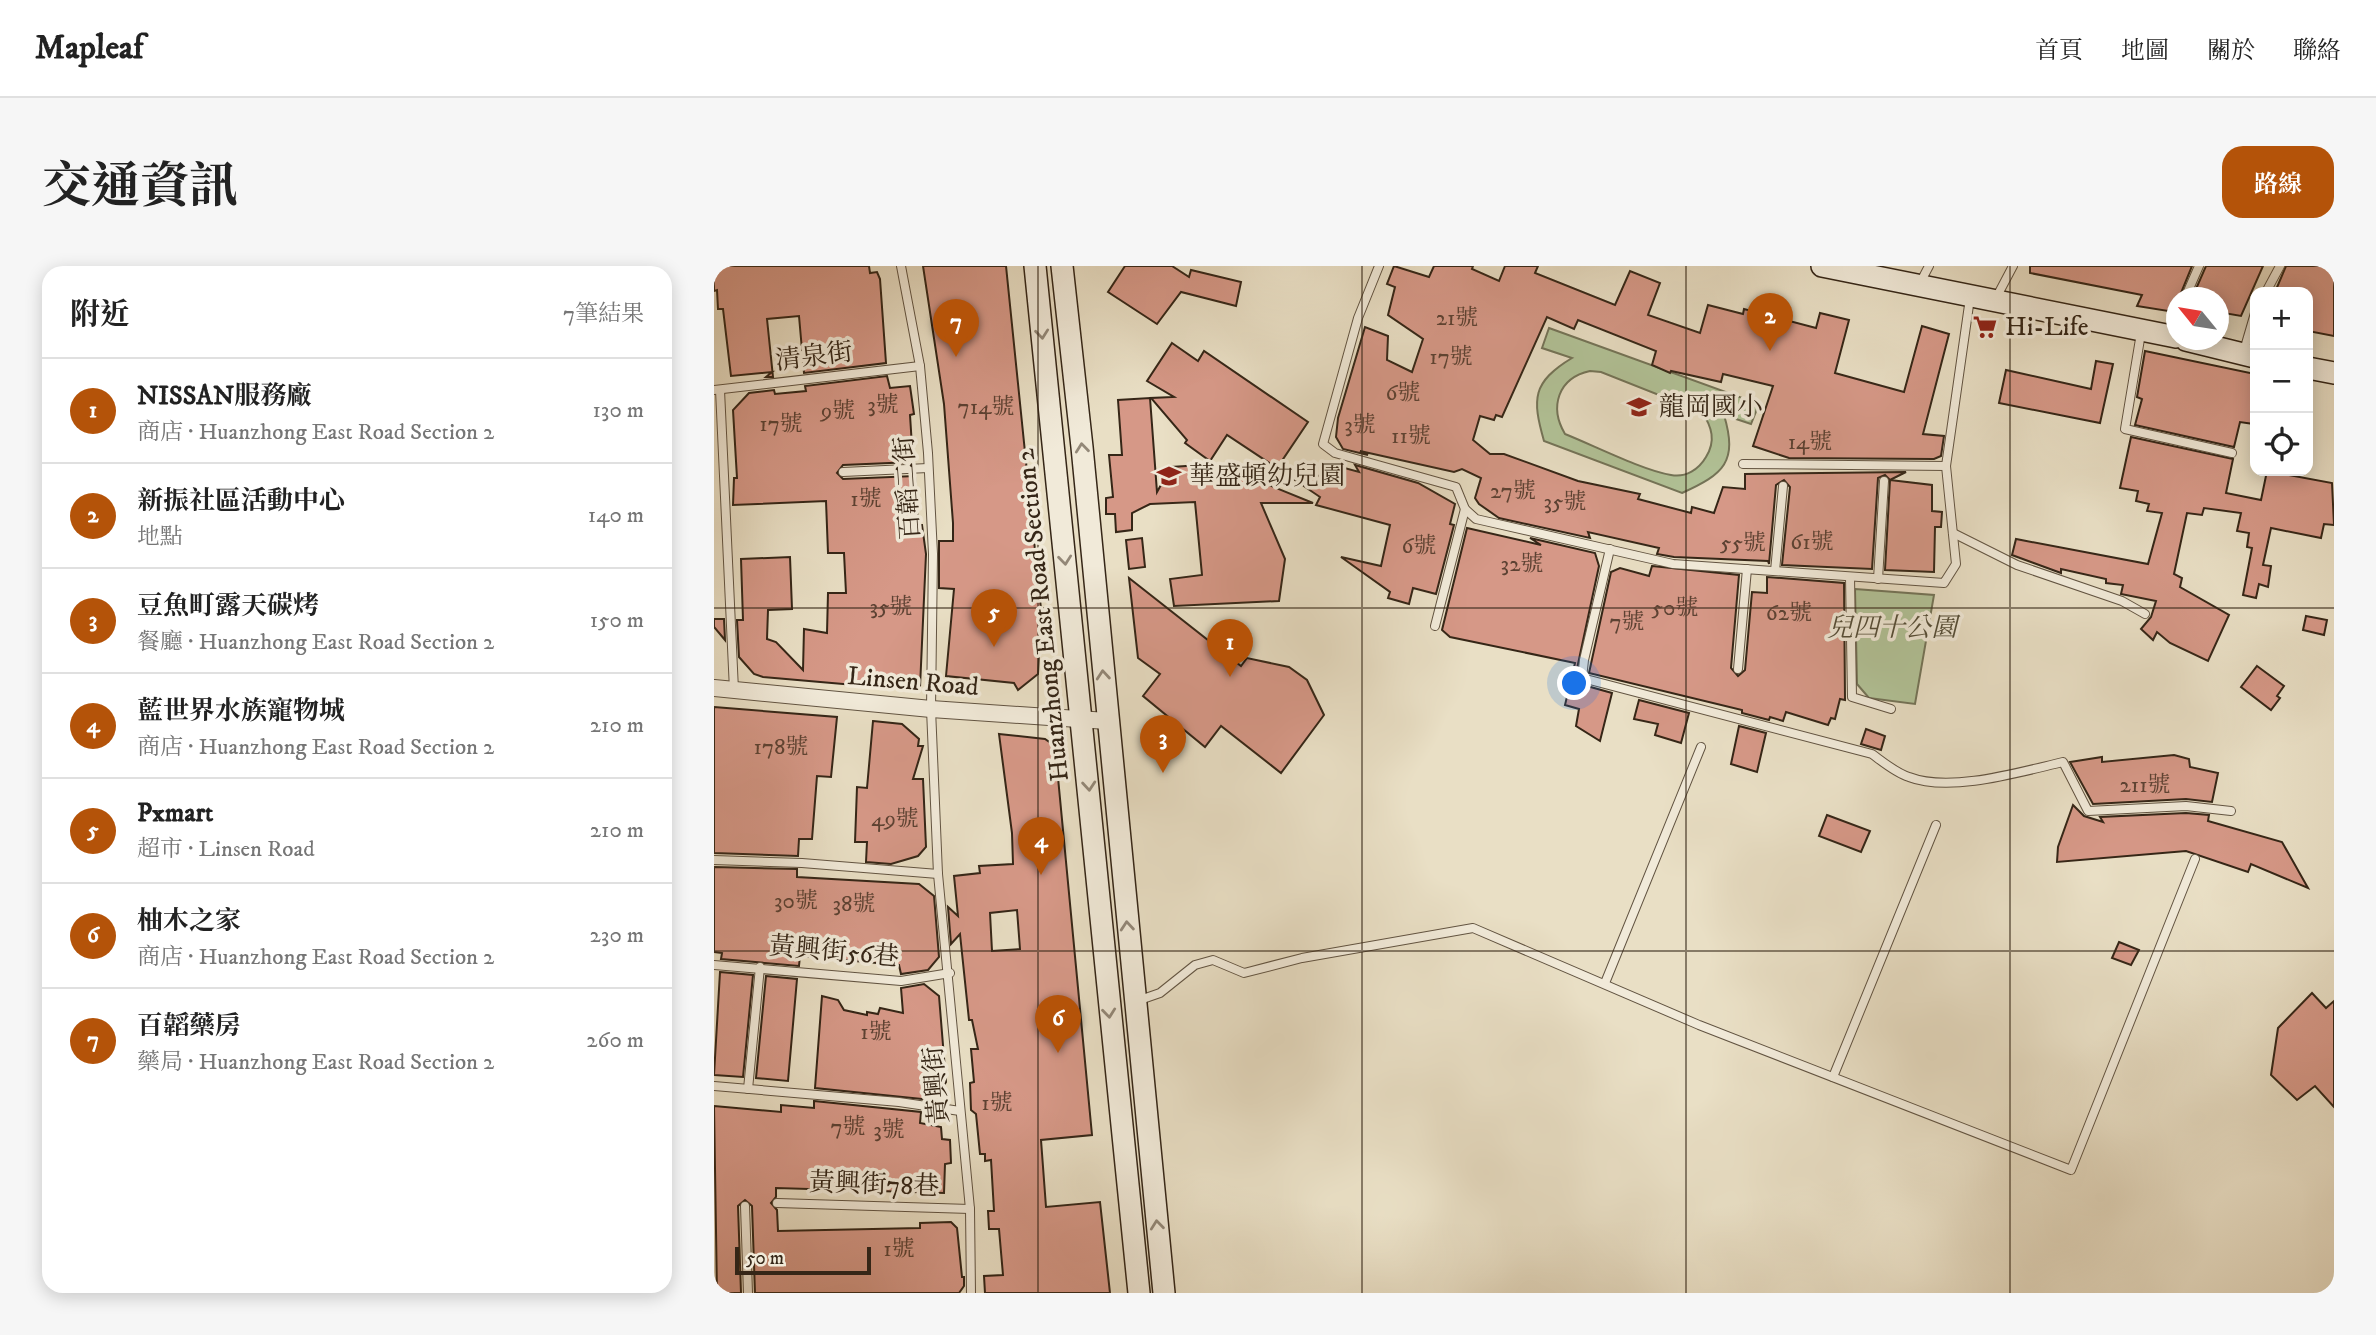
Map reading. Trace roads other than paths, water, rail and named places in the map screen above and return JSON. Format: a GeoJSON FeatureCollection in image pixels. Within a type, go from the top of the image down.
{"type":"FeatureCollection","features":[{"type":"Feature","properties":{"kind":"main road","name":"Huanzhong East Road Section 2"},"geometry":{"type":"LineString","coordinates":[[1035,266],[1139,1293]]}},
{"type":"Feature","properties":{"kind":"main road","name":"Huanzhong East Road Section 2"},"geometry":{"type":"LineString","coordinates":[[1062,266],[1164,1293]]}},
{"type":"Feature","properties":{"kind":"main road"},"geometry":{"type":"LineString","coordinates":[[1822,266],[1970,298],[2141,330],[2166,331]]}},
{"type":"Feature","properties":{"kind":"main road"},"geometry":{"type":"LineString","coordinates":[[2229,349],[2249,355]]}},
{"type":"Feature","properties":{"kind":"main road"},"geometry":{"type":"LineString","coordinates":[[2313,369],[2334,373]]}},
{"type":"Feature","properties":{"kind":"street","name":"Linsen Road"},"geometry":{"type":"LineString","coordinates":[[714,688],[931,709],[1107,721]]}},
{"type":"Feature","properties":{"kind":"lane","name":"百韜二街"},"geometry":{"type":"LineString","coordinates":[[901,266],[920,366],[928,468],[933,554],[931,709]]}},
{"type":"Feature","properties":{"kind":"lane"},"geometry":{"type":"LineString","coordinates":[[1379,266],[1358,318],[1323,444],[1335,453],[1457,487],[1465,509],[1476,519],[1673,564],[1944,583],[1956,564],[1946,466],[1970,298]]}},
{"type":"Feature","properties":{"kind":"lane"},"geometry":{"type":"LineString","coordinates":[[1918,287],[1929,266]]}},
{"type":"Feature","properties":{"kind":"lane"},"geometry":{"type":"LineString","coordinates":[[1994,302],[2013,266]]}},
{"type":"Feature","properties":{"kind":"lane"},"geometry":{"type":"LineString","coordinates":[[2190,287],[2199,266]]}},
{"type":"Feature","properties":{"kind":"lane"},"geometry":{"type":"LineString","coordinates":[[2269,287],[2280,266]]}},
{"type":"Feature","properties":{"kind":"lane"},"geometry":{"type":"LineString","coordinates":[[2141,330],[2125,429],[2232,453]]}},
{"type":"Feature","properties":{"kind":"lane","name":"清泉街"},"geometry":{"type":"LineString","coordinates":[[717,390],[920,366]]}},
{"type":"Feature","properties":{"kind":"lane"},"geometry":{"type":"LineString","coordinates":[[717,390],[734,690]]}},
{"type":"Feature","properties":{"kind":"lane"},"geometry":{"type":"LineString","coordinates":[[1743,464],[1946,466]]}},
{"type":"Feature","properties":{"kind":"lane"},"geometry":{"type":"LineString","coordinates":[[843,472],[928,468]]}},
{"type":"Feature","properties":{"kind":"lane"},"geometry":{"type":"LineString","coordinates":[[1878,579],[1884,481]]}},
{"type":"Feature","properties":{"kind":"lane"},"geometry":{"type":"LineString","coordinates":[[1775,571],[1783,486]]}},
{"type":"Feature","properties":{"kind":"lane"},"geometry":{"type":"LineString","coordinates":[[1435,626],[1465,509]]}},
{"type":"Feature","properties":{"kind":"lane"},"geometry":{"type":"LineString","coordinates":[[1953,533],[2017,565],[2122,601],[2145,614]]}},
{"type":"Feature","properties":{"kind":"lane"},"geometry":{"type":"LineString","coordinates":[[1610,549],[1582,678],[1872,754],[1905,776],[1928,783],[1959,782],[2063,762],[2088,811],[2186,806],[2231,811]]}},
{"type":"Feature","properties":{"kind":"lane"},"geometry":{"type":"LineString","coordinates":[[1738,669],[1747,569]]}},
{"type":"Feature","properties":{"kind":"lane"},"geometry":{"type":"LineString","coordinates":[[1850,577],[1852,697],[1891,709]]}},
{"type":"Feature","properties":{"kind":"lane","name":"黃興街"},"geometry":{"type":"LineString","coordinates":[[931,709],[938,874],[950,973],[970,1209],[971,1293]]}},
{"type":"Feature","properties":{"kind":"lane"},"geometry":{"type":"LineString","coordinates":[[1605,983],[1701,747]]}},
{"type":"Feature","properties":{"kind":"lane"},"geometry":{"type":"LineString","coordinates":[[1833,1077],[1936,825]]}},
{"type":"Feature","properties":{"kind":"lane"},"geometry":{"type":"LineString","coordinates":[[1134,1002],[1160,993],[1195,965],[1213,960],[1244,973],[1302,958],[1473,928],[1699,1025],[2071,1170],[2195,859]]}},
{"type":"Feature","properties":{"kind":"lane"},"geometry":{"type":"LineString","coordinates":[[714,860],[802,863],[938,874]]}},
{"type":"Feature","properties":{"kind":"lane","name":"黃興街56巷"},"geometry":{"type":"LineString","coordinates":[[714,965],[901,981],[950,973]]}},
{"type":"Feature","properties":{"kind":"lane"},"geometry":{"type":"LineString","coordinates":[[748,1089],[760,967]]}},
{"type":"Feature","properties":{"kind":"lane"},"geometry":{"type":"LineString","coordinates":[[714,1086],[899,1102],[960,1111]]}},
{"type":"Feature","properties":{"kind":"lane","name":"黃興街78巷"},"geometry":{"type":"LineString","coordinates":[[777,1203],[970,1209]]}},
{"type":"Feature","properties":{"kind":"lane"},"geometry":{"type":"LineString","coordinates":[[745,1206],[748,1293]]}},
{"type":"Feature","properties":{"kind":"place","name":"Hi-Life"},"geometry":{"type":"Point","coordinates":[1985,327]}},
{"type":"Feature","properties":{"kind":"place","name":"新振社區活動中心"},"geometry":{"type":"Point","coordinates":[1770,351]}},
{"type":"Feature","properties":{"kind":"place","name":"百韜藥房"},"geometry":{"type":"Point","coordinates":[956,357]}},
{"type":"Feature","properties":{"kind":"place","name":"龍岡國小"},"geometry":{"type":"Point","coordinates":[1639,407]}},
{"type":"Feature","properties":{"kind":"place","name":"華盛頓幼兒園"},"geometry":{"type":"Point","coordinates":[1169,476]}},
{"type":"Feature","properties":{"kind":"place","name":"Pxmart"},"geometry":{"type":"Point","coordinates":[994,647]}},
{"type":"Feature","properties":{"kind":"place","name":"NISSAN服務廠"},"geometry":{"type":"Point","coordinates":[1230,677]}},
{"type":"Feature","properties":{"kind":"place","name":"豆魚町露天碳烤"},"geometry":{"type":"Point","coordinates":[1163,773]}},
{"type":"Feature","properties":{"kind":"place","name":"藍世界水族寵物城"},"geometry":{"type":"Point","coordinates":[1041,875]}},
{"type":"Feature","properties":{"kind":"place","name":"柚木之家"},"geometry":{"type":"Point","coordinates":[1058,1053]}},
{"type":"Feature","properties":{"kind":"park label","name":"兒四十公園"},"geometry":{"type":"Point","coordinates":[1892,628]}}]}
